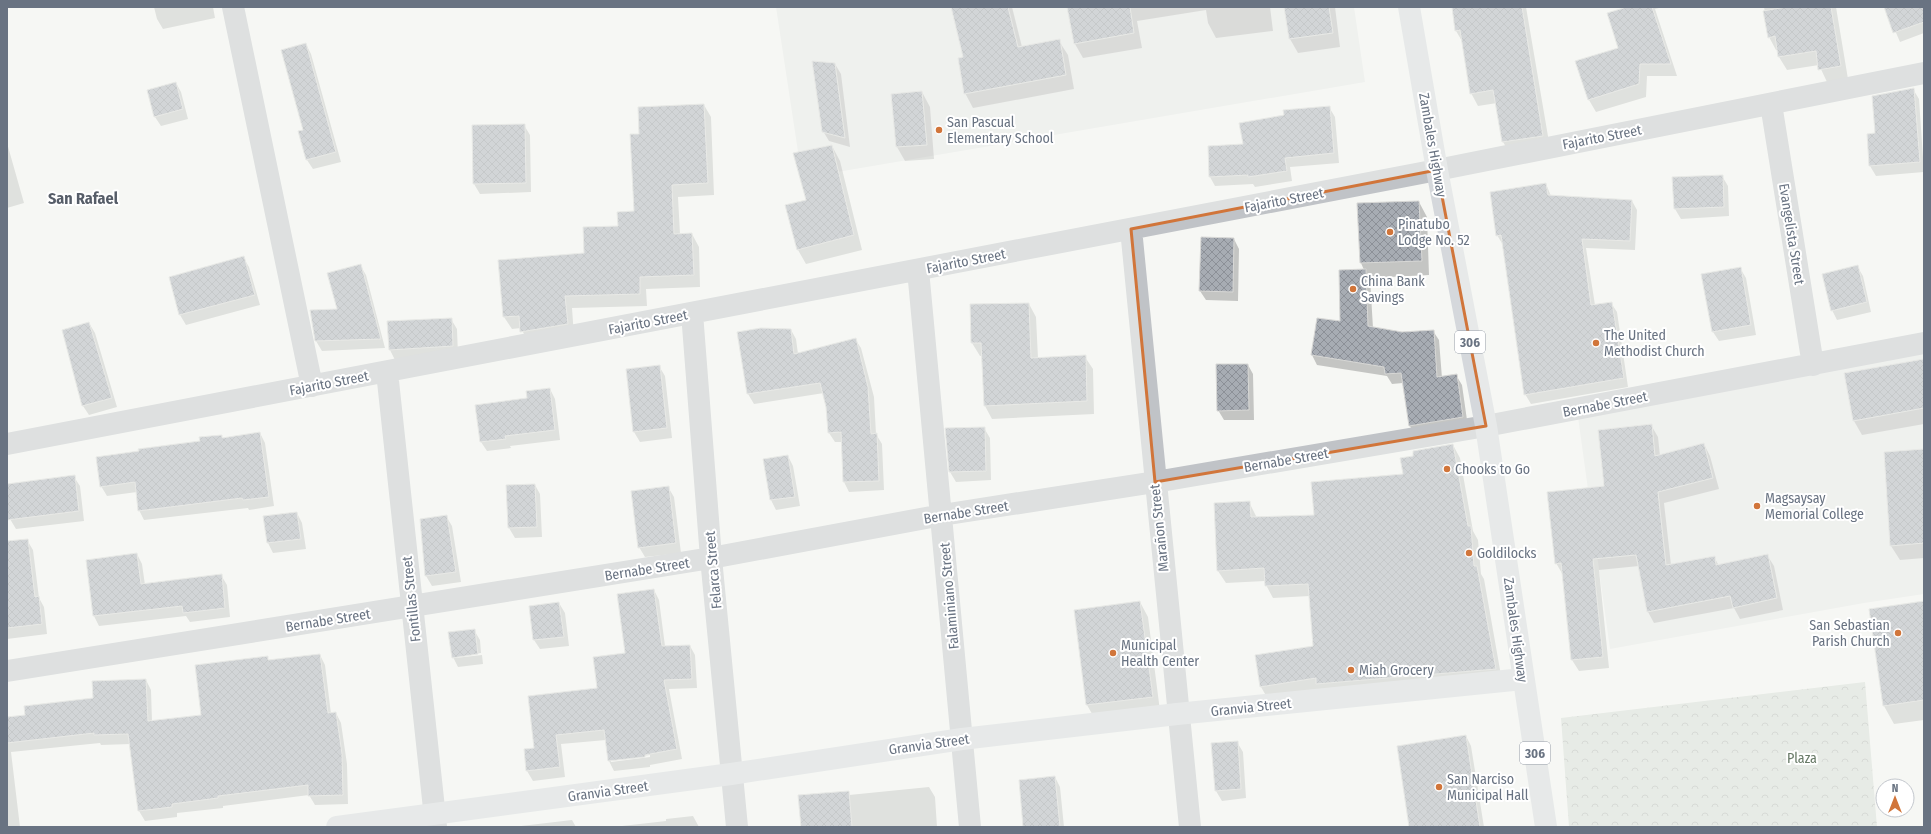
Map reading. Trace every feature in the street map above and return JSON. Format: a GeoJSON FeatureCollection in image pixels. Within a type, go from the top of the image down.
{"type":"FeatureCollection","features":[{"type":"Feature","properties":{"kind":"street"},"geometry":{"type":"LineString","coordinates":[[233,7],[312,386]]}},
{"type":"Feature","properties":{"kind":"street","name":"Zambales Highway"},"geometry":{"type":"LineString","coordinates":[[1409,7],[1437,170],[1486,426],[1546,827]]}},
{"type":"Feature","properties":{"kind":"street","name":"Fajarito Street"},"geometry":{"type":"LineString","coordinates":[[7,444],[1437,170],[1924,73]]}},
{"type":"Feature","properties":{"kind":"street","name":"Evangelista Street"},"geometry":{"type":"LineString","coordinates":[[1771,104],[1813,365]]}},
{"type":"Feature","properties":{"kind":"street","name":"Marañon Street"},"geometry":{"type":"LineString","coordinates":[[1131,229],[1177,714],[1190,827]]}},
{"type":"Feature","properties":{"kind":"street","name":"Falaminiano Street"},"geometry":{"type":"LineString","coordinates":[[918,270],[970,827]]}},
{"type":"Feature","properties":{"kind":"street","name":"Felarca Street"},"geometry":{"type":"LineString","coordinates":[[692,313],[711,558],[737,827]]}},
{"type":"Feature","properties":{"kind":"street","name":"Bernabe Street"},"geometry":{"type":"LineString","coordinates":[[7,671],[711,558],[942,515],[1155,482],[1486,426],[1924,343]]}},
{"type":"Feature","properties":{"kind":"street","name":"Fontillas Street"},"geometry":{"type":"LineString","coordinates":[[387,372],[436,821]]}},
{"type":"Feature","properties":{"kind":"street","name":"Granvia Street"},"geometry":{"type":"LineString","coordinates":[[337,827],[436,821],[962,739],[1177,714],[1523,679]]}},
{"type":"Feature","properties":{"kind":"highlighted area"},"geometry":{"type":"Polygon","coordinates":[[[1437,170],[1486,426],[1155,482],[1131,229],[1437,170]]]}},
{"type":"Feature","properties":{"kind":"shaded area","name":"San Pascual Elementary School"},"geometry":{"type":"Polygon","coordinates":[[[776,7],[1354,7],[1365,82],[802,178],[776,7]]]}},
{"type":"Feature","properties":{"kind":"shaded area","name":"Magsaysay Memorial College"},"geometry":{"type":"Polygon","coordinates":[[[1924,351],[1924,594],[1864,603],[1610,649],[1578,417],[1924,351]]]}},
{"type":"Feature","properties":{"kind":"green space","name":"Plaza"},"geometry":{"type":"Polygon","coordinates":[[[1865,682],[1875,818],[1876,818],[1877,827],[1569,827],[1561,718],[1865,682]]]}},
{"type":"Feature","properties":{"kind":"building"},"geometry":{"type":"Polygon","coordinates":[[[951,7],[1008,7],[1018,47],[1060,39],[1066,75],[964,94],[958,58],[963,57],[951,7]]]}},
{"type":"Feature","properties":{"kind":"building"},"geometry":{"type":"Polygon","coordinates":[[[1067,7],[1130,7],[1134,33],[1074,44],[1067,7]]]}},
{"type":"Feature","properties":{"kind":"building"},"geometry":{"type":"Polygon","coordinates":[[[1284,7],[1329,7],[1333,33],[1289,39],[1284,7]]]}},
{"type":"Feature","properties":{"kind":"building"},"geometry":{"type":"Polygon","coordinates":[[[1452,7],[1522,7],[1543,136],[1502,142],[1493,90],[1470,94],[1460,30],[1455,31],[1452,7]]]}},
{"type":"Feature","properties":{"kind":"building"},"geometry":{"type":"Polygon","coordinates":[[[1627,7],[1652,7],[1671,64],[1640,64],[1639,84],[1588,100],[1575,61],[1618,48],[1607,13],[1627,7]]]}},
{"type":"Feature","properties":{"kind":"building"},"geometry":{"type":"Polygon","coordinates":[[[1786,7],[1831,7],[1841,66],[1818,70],[1816,51],[1778,57],[1775,36],[1768,38],[1763,11],[1786,7]]]}},
{"type":"Feature","properties":{"kind":"building"},"geometry":{"type":"Polygon","coordinates":[[[1884,7],[1924,7],[1924,22],[1893,33],[1884,7]]]}},
{"type":"Feature","properties":{"kind":"building"},"geometry":{"type":"Polygon","coordinates":[[[306,43],[336,152],[306,160],[298,131],[303,130],[281,50],[306,43]]]}},
{"type":"Feature","properties":{"kind":"building"},"geometry":{"type":"Polygon","coordinates":[[[812,61],[835,63],[845,138],[822,132],[812,61]]]}},
{"type":"Feature","properties":{"kind":"building"},"geometry":{"type":"Polygon","coordinates":[[[176,82],[183,109],[154,117],[147,90],[176,82]]]}},
{"type":"Feature","properties":{"kind":"building"},"geometry":{"type":"Polygon","coordinates":[[[1914,88],[1920,162],[1869,166],[1867,134],[1875,133],[1872,96],[1914,88]]]}},
{"type":"Feature","properties":{"kind":"building"},"geometry":{"type":"Polygon","coordinates":[[[922,91],[927,145],[896,147],[891,94],[922,91]]]}},
{"type":"Feature","properties":{"kind":"building"},"geometry":{"type":"Polygon","coordinates":[[[704,104],[708,183],[672,185],[674,234],[692,233],[694,275],[640,277],[640,294],[565,296],[568,324],[520,332],[519,316],[503,317],[498,260],[584,253],[583,227],[618,226],[617,212],[634,211],[630,134],[639,134],[638,107],[704,104]]]}},
{"type":"Feature","properties":{"kind":"building"},"geometry":{"type":"Polygon","coordinates":[[[1330,106],[1334,153],[1285,158],[1287,171],[1248,177],[1248,175],[1209,177],[1208,146],[1243,144],[1239,123],[1284,115],[1283,110],[1330,106]]]}},
{"type":"Feature","properties":{"kind":"building"},"geometry":{"type":"Polygon","coordinates":[[[525,124],[526,183],[473,184],[472,125],[525,124]]]}},
{"type":"Feature","properties":{"kind":"building"},"geometry":{"type":"Polygon","coordinates":[[[832,145],[854,235],[797,250],[785,205],[806,200],[793,153],[832,145]]]}},
{"type":"Feature","properties":{"kind":"building"},"geometry":{"type":"Polygon","coordinates":[[[1723,175],[1724,207],[1674,209],[1672,177],[1723,175]]]}},
{"type":"Feature","properties":{"kind":"building"},"geometry":{"type":"Polygon","coordinates":[[[1546,183],[1548,195],[1632,200],[1630,241],[1582,239],[1591,305],[1612,302],[1624,378],[1524,395],[1501,235],[1496,236],[1490,192],[1546,183]]]}},
{"type":"Feature","properties":{"kind":"building","name":"Pinatubo Lodge No. 52"},"geometry":{"type":"Polygon","coordinates":[[[1419,201],[1422,261],[1360,263],[1357,203],[1419,201]]]}},
{"type":"Feature","properties":{"kind":"building"},"geometry":{"type":"Polygon","coordinates":[[[1201,237],[1234,238],[1233,292],[1199,291],[1201,237]]]}},
{"type":"Feature","properties":{"kind":"building"},"geometry":{"type":"Polygon","coordinates":[[[244,256],[255,295],[179,315],[169,277],[244,256]]]}},
{"type":"Feature","properties":{"kind":"building"},"geometry":{"type":"Polygon","coordinates":[[[361,264],[381,339],[315,341],[310,310],[337,309],[327,273],[361,264]]]}},
{"type":"Feature","properties":{"kind":"building"},"geometry":{"type":"Polygon","coordinates":[[[1858,265],[1867,302],[1831,311],[1822,274],[1858,265]]]}},
{"type":"Feature","properties":{"kind":"building"},"geometry":{"type":"Polygon","coordinates":[[[1741,267],[1751,325],[1712,332],[1701,274],[1741,267]]]}},
{"type":"Feature","properties":{"kind":"building"},"geometry":{"type":"Polygon","coordinates":[[[1366,269],[1368,326],[1402,332],[1434,330],[1437,377],[1457,374],[1463,417],[1409,426],[1401,373],[1385,374],[1384,367],[1311,355],[1317,318],[1340,321],[1339,270],[1366,269]]]}},
{"type":"Feature","properties":{"kind":"building"},"geometry":{"type":"Polygon","coordinates":[[[1029,303],[1031,358],[1086,355],[1087,401],[984,406],[981,343],[971,343],[970,304],[1029,303]]]}},
{"type":"Feature","properties":{"kind":"building"},"geometry":{"type":"Polygon","coordinates":[[[452,318],[453,346],[389,350],[387,321],[452,318]]]}},
{"type":"Feature","properties":{"kind":"building"},"geometry":{"type":"Polygon","coordinates":[[[89,322],[112,398],[82,406],[62,330],[89,322]]]}},
{"type":"Feature","properties":{"kind":"building"},"geometry":{"type":"Polygon","coordinates":[[[761,328],[791,329],[794,354],[856,338],[868,387],[871,434],[877,433],[879,481],[843,482],[841,432],[828,433],[826,407],[820,383],[747,394],[737,332],[761,328]]]}},
{"type":"Feature","properties":{"kind":"building"},"geometry":{"type":"Polygon","coordinates":[[[1924,359],[1924,408],[1853,421],[1844,373],[1924,359]]]}},
{"type":"Feature","properties":{"kind":"building"},"geometry":{"type":"Polygon","coordinates":[[[1216,364],[1248,364],[1249,410],[1217,411],[1216,364]]]}},
{"type":"Feature","properties":{"kind":"building"},"geometry":{"type":"Polygon","coordinates":[[[660,365],[667,428],[633,432],[626,369],[660,365]]]}},
{"type":"Feature","properties":{"kind":"building"},"geometry":{"type":"Polygon","coordinates":[[[550,388],[555,430],[505,436],[506,439],[480,442],[475,405],[527,398],[526,391],[550,388]]]}},
{"type":"Feature","properties":{"kind":"building"},"geometry":{"type":"Polygon","coordinates":[[[1652,424],[1655,456],[1704,443],[1713,478],[1658,492],[1666,565],[1715,556],[1716,565],[1768,554],[1777,598],[1733,608],[1730,596],[1647,612],[1636,555],[1593,559],[1603,657],[1571,660],[1561,563],[1555,564],[1547,492],[1604,486],[1598,430],[1652,424]]]}},
{"type":"Feature","properties":{"kind":"building"},"geometry":{"type":"Polygon","coordinates":[[[985,427],[986,471],[949,472],[945,428],[985,427]]]}},
{"type":"Feature","properties":{"kind":"building"},"geometry":{"type":"Polygon","coordinates":[[[260,432],[269,497],[243,500],[242,498],[138,511],[135,482],[100,487],[96,457],[139,451],[138,449],[200,441],[199,437],[222,435],[222,438],[260,432]]]}},
{"type":"Feature","properties":{"kind":"building"},"geometry":{"type":"Polygon","coordinates":[[[1453,444],[1468,526],[1471,526],[1474,566],[1477,566],[1496,669],[1316,684],[1316,678],[1260,687],[1255,655],[1313,646],[1308,584],[1265,586],[1264,568],[1217,571],[1214,503],[1250,501],[1251,517],[1314,515],[1311,482],[1403,474],[1400,458],[1413,456],[1413,451],[1453,444]]]}},
{"type":"Feature","properties":{"kind":"building"},"geometry":{"type":"Polygon","coordinates":[[[1924,449],[1924,543],[1890,546],[1884,452],[1924,449]]]}},
{"type":"Feature","properties":{"kind":"building"},"geometry":{"type":"Polygon","coordinates":[[[788,455],[795,497],[770,500],[763,459],[788,455]]]}},
{"type":"Feature","properties":{"kind":"building"},"geometry":{"type":"Polygon","coordinates":[[[75,475],[79,511],[7,520],[7,484],[75,475]]]}},
{"type":"Feature","properties":{"kind":"building"},"geometry":{"type":"Polygon","coordinates":[[[535,484],[537,527],[508,528],[506,485],[535,484]]]}},
{"type":"Feature","properties":{"kind":"building"},"geometry":{"type":"Polygon","coordinates":[[[669,486],[676,543],[638,548],[631,491],[669,486]]]}},
{"type":"Feature","properties":{"kind":"building"},"geometry":{"type":"Polygon","coordinates":[[[297,512],[301,539],[267,543],[263,516],[297,512]]]}},
{"type":"Feature","properties":{"kind":"building"},"geometry":{"type":"Polygon","coordinates":[[[447,515],[456,572],[425,576],[420,519],[447,515]]]}},
{"type":"Feature","properties":{"kind":"building"},"geometry":{"type":"Polygon","coordinates":[[[28,539],[35,597],[39,596],[42,624],[7,628],[7,541],[28,539]]]}},
{"type":"Feature","properties":{"kind":"building"},"geometry":{"type":"Polygon","coordinates":[[[137,553],[141,584],[222,574],[225,608],[183,613],[182,606],[93,616],[86,560],[137,553]]]}},
{"type":"Feature","properties":{"kind":"building"},"geometry":{"type":"Polygon","coordinates":[[[654,589],[662,646],[690,645],[692,679],[664,680],[677,749],[645,755],[645,757],[608,761],[604,730],[556,735],[560,767],[526,771],[524,749],[534,748],[528,696],[597,688],[593,657],[625,653],[617,594],[654,589]]]}},
{"type":"Feature","properties":{"kind":"building","name":"Municipal Health Center"},"geometry":{"type":"Polygon","coordinates":[[[1140,601],[1153,697],[1086,705],[1074,610],[1140,601]]]}},
{"type":"Feature","properties":{"kind":"building","name":"San Sebastian Parish Church"},"geometry":{"type":"Polygon","coordinates":[[[1924,601],[1924,700],[1883,706],[1869,609],[1924,601]]]}},
{"type":"Feature","properties":{"kind":"building"},"geometry":{"type":"Polygon","coordinates":[[[559,602],[564,637],[533,640],[529,606],[559,602]]]}},
{"type":"Feature","properties":{"kind":"building"},"geometry":{"type":"Polygon","coordinates":[[[475,629],[478,654],[452,658],[448,632],[475,629]]]}},
{"type":"Feature","properties":{"kind":"building"},"geometry":{"type":"Polygon","coordinates":[[[320,654],[328,713],[336,712],[342,754],[343,795],[308,796],[308,785],[218,796],[218,798],[172,804],[172,807],[138,811],[128,734],[94,735],[94,733],[7,743],[7,717],[25,715],[24,706],[93,698],[92,681],[146,679],[148,721],[201,715],[195,665],[268,656],[268,660],[320,654]]]}},
{"type":"Feature","properties":{"kind":"building","name":"San Narciso Municipal Hall"},"geometry":{"type":"Polygon","coordinates":[[[1466,735],[1480,827],[1409,827],[1397,746],[1466,735]]]}},
{"type":"Feature","properties":{"kind":"building"},"geometry":{"type":"Polygon","coordinates":[[[1238,741],[1241,789],[1215,791],[1211,743],[1238,741]]]}},
{"type":"Feature","properties":{"kind":"building"},"geometry":{"type":"Polygon","coordinates":[[[1055,776],[1060,827],[1023,827],[1019,780],[1055,776]]]}},
{"type":"Feature","properties":{"kind":"building"},"geometry":{"type":"Polygon","coordinates":[[[849,791],[852,827],[801,827],[798,795],[849,791]]]}},
{"type":"Feature","properties":{"kind":"place","name":"San Pascual Elementary School"},"geometry":{"type":"Point","coordinates":[939,130]}},
{"type":"Feature","properties":{"kind":"place","name":"Pinatubo Lodge No. 52"},"geometry":{"type":"Point","coordinates":[1390,232]}},
{"type":"Feature","properties":{"kind":"place","name":"China Bank Savings"},"geometry":{"type":"Point","coordinates":[1353,289]}},
{"type":"Feature","properties":{"kind":"place","name":"The United Methodist Church"},"geometry":{"type":"Point","coordinates":[1596,343]}},
{"type":"Feature","properties":{"kind":"place","name":"Chooks to Go"},"geometry":{"type":"Point","coordinates":[1447,469]}},
{"type":"Feature","properties":{"kind":"place","name":"Magsaysay Memorial College"},"geometry":{"type":"Point","coordinates":[1757,506]}},
{"type":"Feature","properties":{"kind":"place","name":"Goldilocks"},"geometry":{"type":"Point","coordinates":[1469,553]}},
{"type":"Feature","properties":{"kind":"place","name":"San Sebastian Parish Church"},"geometry":{"type":"Point","coordinates":[1898,633]}},
{"type":"Feature","properties":{"kind":"place","name":"Municipal Health Center"},"geometry":{"type":"Point","coordinates":[1113,653]}},
{"type":"Feature","properties":{"kind":"place","name":"Miah Grocery"},"geometry":{"type":"Point","coordinates":[1351,670]}},
{"type":"Feature","properties":{"kind":"place","name":"San Narciso Municipal Hall"},"geometry":{"type":"Point","coordinates":[1439,787]}},
{"type":"Feature","properties":{"kind":"district","name":"San Rafael"},"geometry":{"type":"Point","coordinates":[83,198]}}]}
